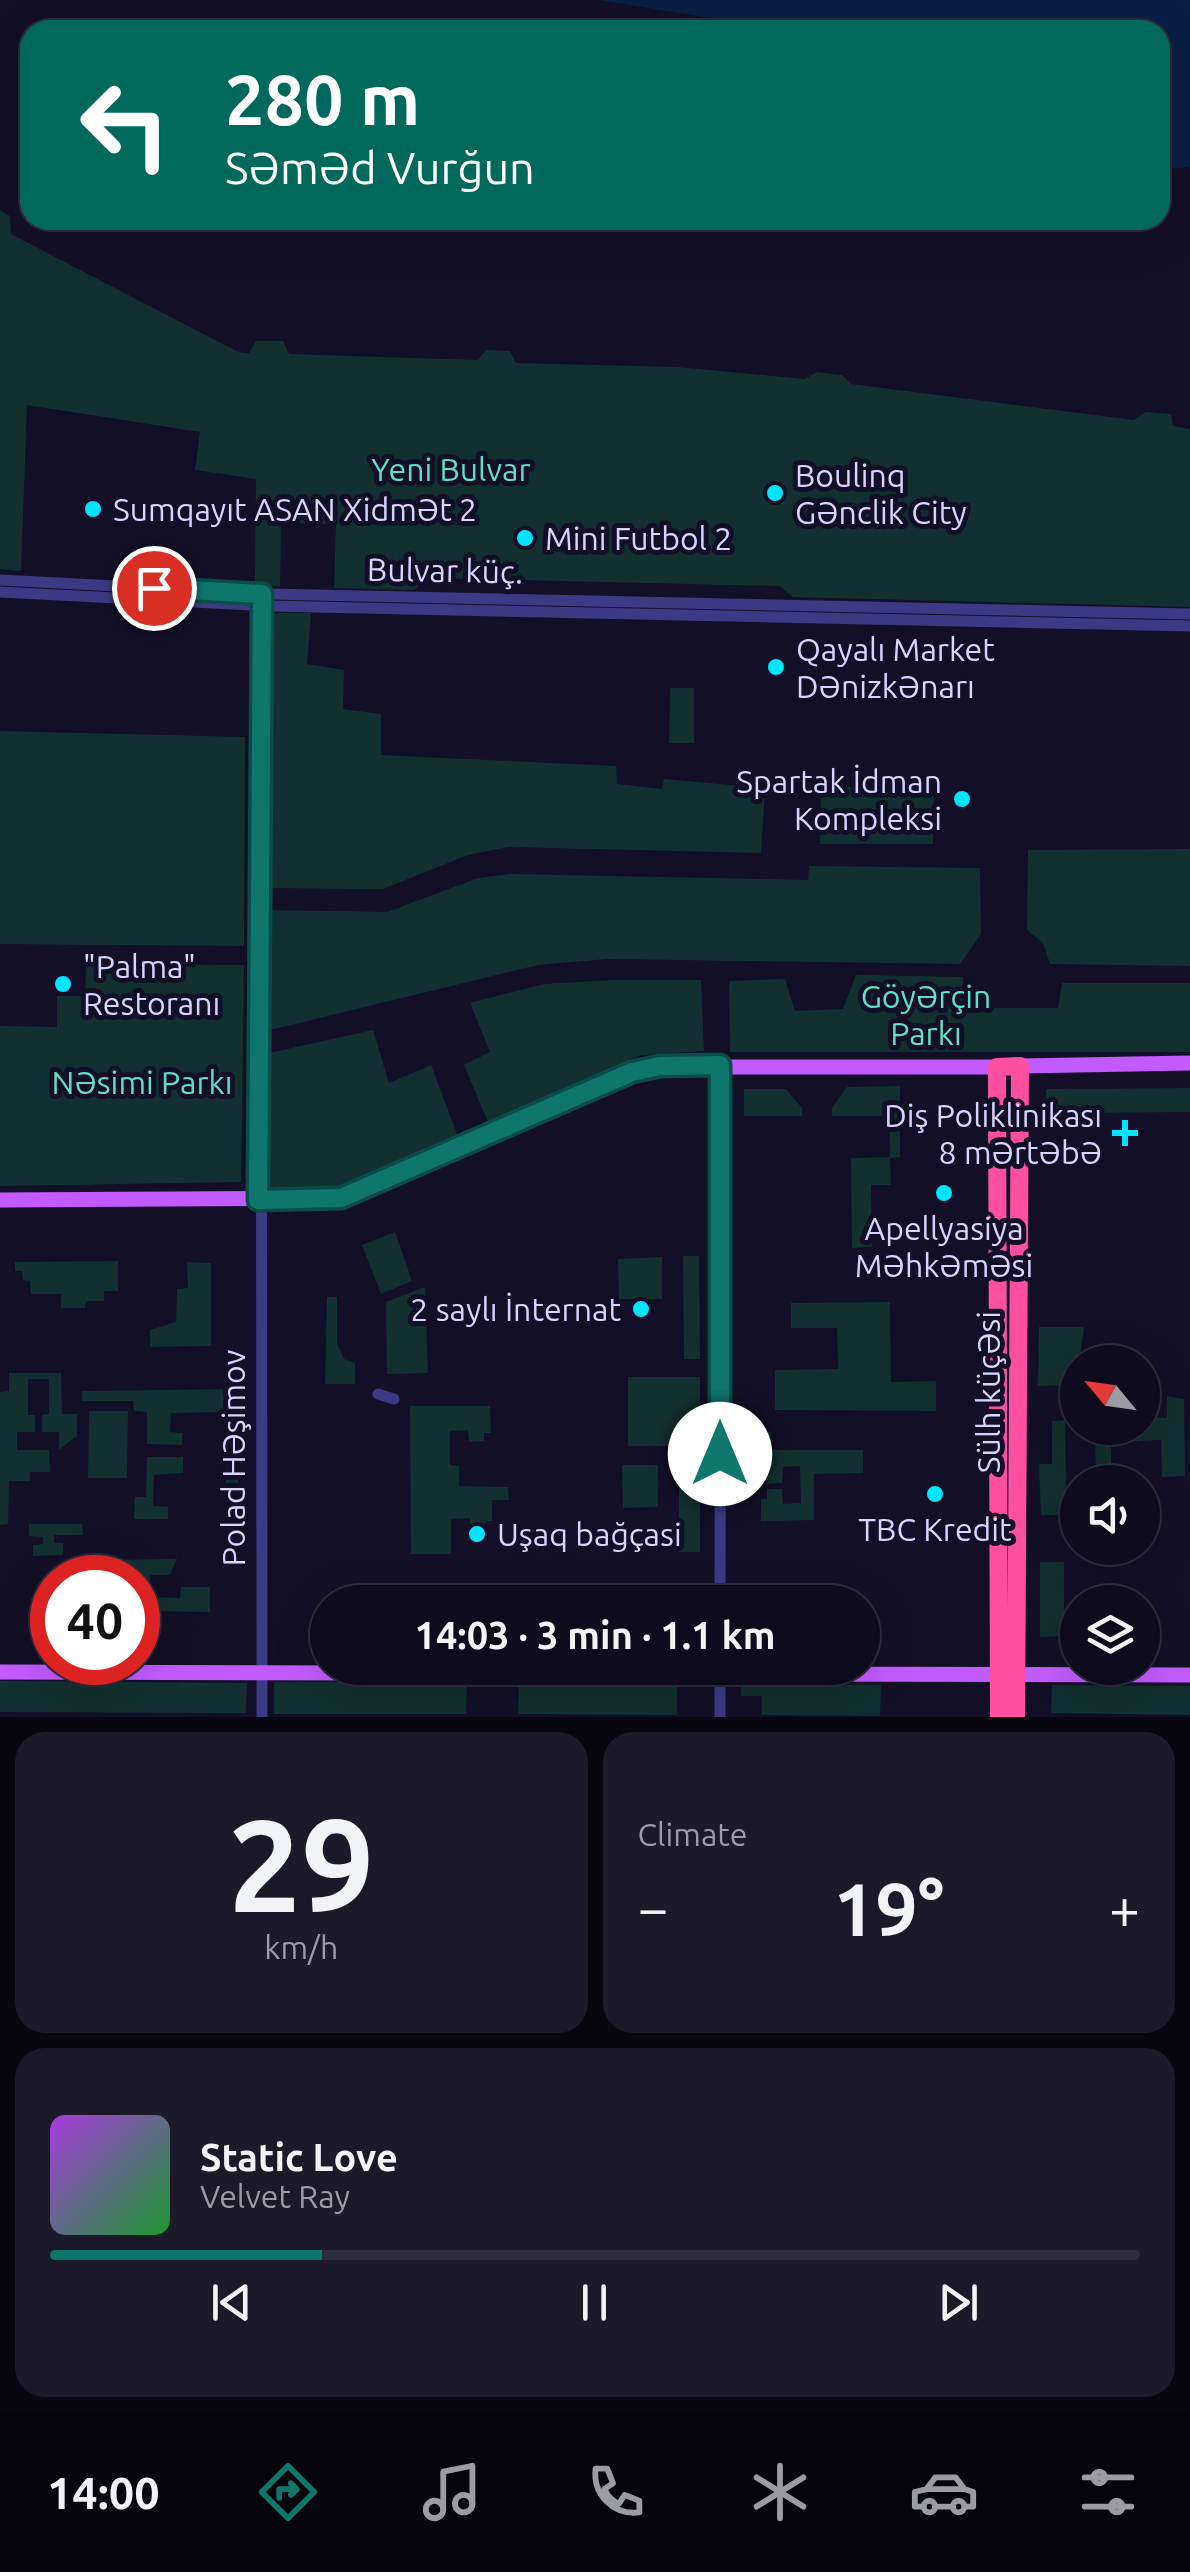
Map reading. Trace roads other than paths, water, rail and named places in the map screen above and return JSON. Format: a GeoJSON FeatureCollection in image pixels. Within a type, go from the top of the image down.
{"type":"FeatureCollection","features":[{"type":"Feature","properties":{"kind":"highway"},"geometry":{"type":"LineString","coordinates":[[997,1067],[1020,1066]]}},
{"type":"Feature","properties":{"kind":"highway","name":"Sülh küçəsi"},"geometry":{"type":"LineString","coordinates":[[1008,1594],[1018,1348],[1020,1066]]}},
{"type":"Feature","properties":{"kind":"highway","name":"Sülh küçəsi"},"geometry":{"type":"LineString","coordinates":[[997,1067],[999,1348],[1008,1675],[1016,1717]]}},
{"type":"Feature","properties":{"kind":"highway"},"geometry":{"type":"LineString","coordinates":[[999,1348],[1018,1348]]}},
{"type":"Feature","properties":{"kind":"highway","name":"Sülh küçəsi"},"geometry":{"type":"LineString","coordinates":[[999,1717],[1008,1675]]}},
{"type":"Feature","properties":{"kind":"main road"},"geometry":{"type":"LineString","coordinates":[[1020,1066],[1190,1064]]}},
{"type":"Feature","properties":{"kind":"main road"},"geometry":{"type":"LineString","coordinates":[[0,1200],[341,1198],[632,1072],[660,1066],[997,1067]]}},
{"type":"Feature","properties":{"kind":"main road"},"geometry":{"type":"LineString","coordinates":[[0,1672],[310,1673]]}},
{"type":"Feature","properties":{"kind":"main road"},"geometry":{"type":"LineString","coordinates":[[880,1674],[1190,1675]]}},
{"type":"Feature","properties":{"kind":"street","name":"Bulvar küç."},"geometry":{"type":"LineString","coordinates":[[0,580],[261,600]]}},
{"type":"Feature","properties":{"kind":"street","name":"Bulvar küç."},"geometry":{"type":"LineString","coordinates":[[0,592],[405,603],[1190,614]]}},
{"type":"Feature","properties":{"kind":"street","name":"Polad Həşimov"},"geometry":{"type":"LineString","coordinates":[[261,600],[258,1200],[262,1717]]}},
{"type":"Feature","properties":{"kind":"street","name":"Bulvar küç."},"geometry":{"type":"LineString","coordinates":[[701,608],[1190,626]]}},
{"type":"Feature","properties":{"kind":"street"},"geometry":{"type":"LineString","coordinates":[[720,1065],[720,1585]]}},
{"type":"Feature","properties":{"kind":"street"},"geometry":{"type":"LineString","coordinates":[[378,1394],[394,1400]]}},
{"type":"Feature","properties":{"kind":"street"},"geometry":{"type":"LineString","coordinates":[[720,1685],[720,1717]]}},
{"type":"Feature","properties":{"kind":"water"},"geometry":{"type":"Polygon","coordinates":[[[599,0],[1190,0],[1190,167],[1170,169],[1170,20],[722,20],[599,0]]]}},
{"type":"Feature","properties":{"kind":"place","name":"Boulinq Gənclik City"},"geometry":{"type":"Point","coordinates":[775,493]}},
{"type":"Feature","properties":{"kind":"place","name":"Sumqayıt ASAN Xidmət 2"},"geometry":{"type":"Point","coordinates":[93,509]}},
{"type":"Feature","properties":{"kind":"place","name":"Mini Futbol 2"},"geometry":{"type":"Point","coordinates":[525,538]}},
{"type":"Feature","properties":{"kind":"place","name":"Qayalı Market Dənizkənarı"},"geometry":{"type":"Point","coordinates":[776,667]}},
{"type":"Feature","properties":{"kind":"place","name":"Spartak İdman Kompleksi"},"geometry":{"type":"Point","coordinates":[962,799]}},
{"type":"Feature","properties":{"kind":"place","name":"\"Palma\" Restoranı"},"geometry":{"type":"Point","coordinates":[63,984]}},
{"type":"Feature","properties":{"kind":"place","name":"Diş Poliklinikası 8 mərtəbə"},"geometry":{"type":"Point","coordinates":[1125,1133]}},
{"type":"Feature","properties":{"kind":"place","name":"Apellyasiya Məhkəməsi"},"geometry":{"type":"Point","coordinates":[944,1193]}},
{"type":"Feature","properties":{"kind":"place","name":"2 saylı İnternat"},"geometry":{"type":"Point","coordinates":[641,1309]}},
{"type":"Feature","properties":{"kind":"place","name":"TBC Kredit"},"geometry":{"type":"Point","coordinates":[935,1494]}},
{"type":"Feature","properties":{"kind":"place","name":"Uşaq bağçasi"},"geometry":{"type":"Point","coordinates":[477,1534]}},
{"type":"Feature","properties":{"kind":"park label","name":"Yeni Bulvar"},"geometry":{"type":"Point","coordinates":[451,469]}},
{"type":"Feature","properties":{"kind":"park label","name":"Göyərçin Parkı"},"geometry":{"type":"Point","coordinates":[926,1014]}},
{"type":"Feature","properties":{"kind":"park label","name":"Nəsimi Parkı"},"geometry":{"type":"Point","coordinates":[142,1082]}}]}
